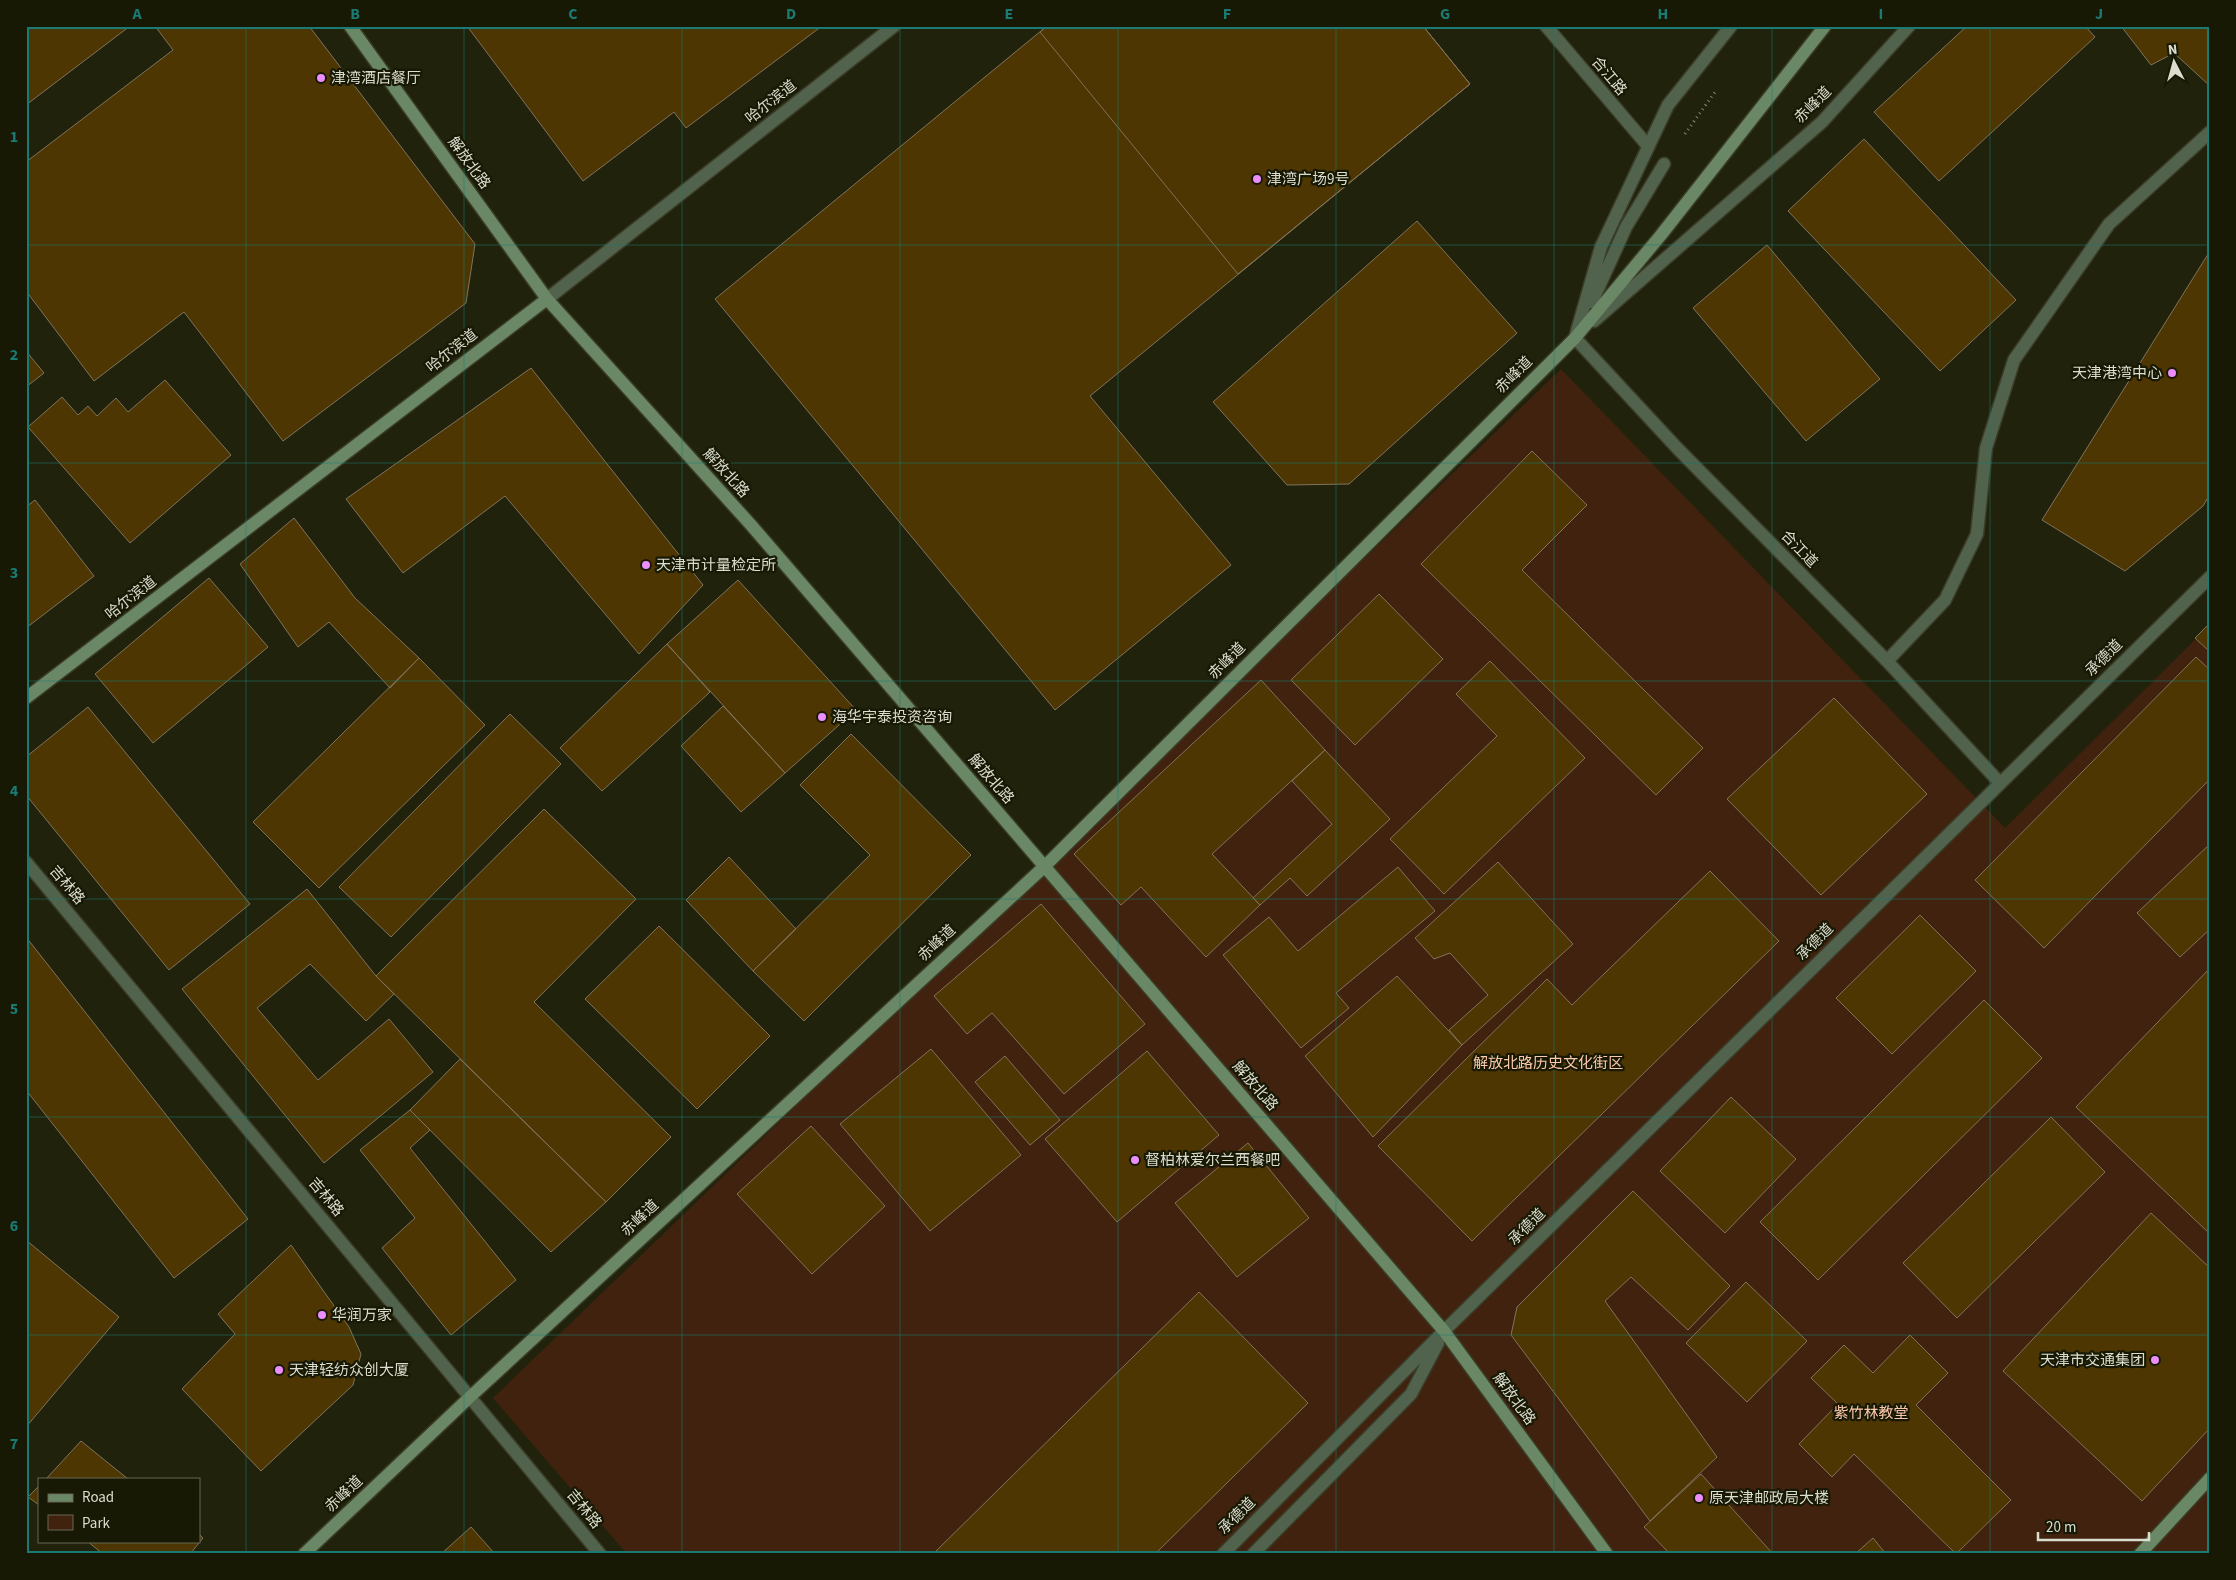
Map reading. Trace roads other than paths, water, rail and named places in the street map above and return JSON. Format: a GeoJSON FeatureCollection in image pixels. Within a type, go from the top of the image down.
{"type":"FeatureCollection","features":[{"type":"Feature","properties":{"kind":"street","name":"解放北路"},"geometry":{"type":"LineString","coordinates":[[350,26],[547,299],[751,525],[1444,1332],[1607,1554]]}},
{"type":"Feature","properties":{"kind":"street","name":"哈尔滨道"},"geometry":{"type":"LineString","coordinates":[[26,698],[547,299],[894,26]]}},
{"type":"Feature","properties":{"kind":"street","name":"合江路"},"geometry":{"type":"LineString","coordinates":[[1546,26],[1648,146]]}},
{"type":"Feature","properties":{"kind":"street","name":"赤峰道"},"geometry":{"type":"LineString","coordinates":[[1575,338],[1601,246],[1668,105],[1731,26]]}},
{"type":"Feature","properties":{"kind":"street"},"geometry":{"type":"LineString","coordinates":[[1575,338],[1661,234],[1825,26]]}},
{"type":"Feature","properties":{"kind":"street","name":"赤峰道"},"geometry":{"type":"LineString","coordinates":[[304,1554],[471,1396],[1044,866],[1575,338],[1822,122],[1909,26]]}},
{"type":"Feature","properties":{"kind":"street"},"geometry":{"type":"LineString","coordinates":[[1887,661],[1945,600],[1977,534],[1986,448],[2014,360],[2109,224],[2210,132]]}},
{"type":"Feature","properties":{"kind":"street"},"geometry":{"type":"LineString","coordinates":[[1575,338],[1626,227],[1664,164]]}},
{"type":"Feature","properties":{"kind":"street","name":"合江道"},"geometry":{"type":"LineString","coordinates":[[1575,338],[1678,449],[1887,661],[2000,783]]}},
{"type":"Feature","properties":{"kind":"street","name":"承德道"},"geometry":{"type":"LineString","coordinates":[[1223,1554],[1444,1332],[2210,577]]}},
{"type":"Feature","properties":{"kind":"street","name":"吉林路"},"geometry":{"type":"LineString","coordinates":[[26,862],[471,1396],[600,1554]]}},
{"type":"Feature","properties":{"kind":"street","name":"承德道"},"geometry":{"type":"LineString","coordinates":[[1253,1554],[1411,1394],[1444,1332]]}},
{"type":"Feature","properties":{"kind":"street"},"geometry":{"type":"LineString","coordinates":[[2140,1554],[2210,1478]]}},
{"type":"Feature","properties":{"kind":"place","name":"津湾酒店餐厅"},"geometry":{"type":"Point","coordinates":[321,78]}},
{"type":"Feature","properties":{"kind":"place","name":"津湾广场9号"},"geometry":{"type":"Point","coordinates":[1257,179]}},
{"type":"Feature","properties":{"kind":"place","name":"天津港湾中心"},"geometry":{"type":"Point","coordinates":[2172,373]}},
{"type":"Feature","properties":{"kind":"place","name":"天津市计量检定所"},"geometry":{"type":"Point","coordinates":[646,565]}},
{"type":"Feature","properties":{"kind":"place","name":"海华宇泰投资咨询"},"geometry":{"type":"Point","coordinates":[822,717]}},
{"type":"Feature","properties":{"kind":"place","name":"督柏林爱尔兰西餐吧"},"geometry":{"type":"Point","coordinates":[1135,1160]}},
{"type":"Feature","properties":{"kind":"place","name":"华润万家"},"geometry":{"type":"Point","coordinates":[322,1315]}},
{"type":"Feature","properties":{"kind":"place","name":"天津市交通集团"},"geometry":{"type":"Point","coordinates":[2155,1360]}},
{"type":"Feature","properties":{"kind":"place","name":"天津轻纺众创大厦"},"geometry":{"type":"Point","coordinates":[279,1370]}},
{"type":"Feature","properties":{"kind":"place","name":"原天津邮政局大楼"},"geometry":{"type":"Point","coordinates":[1699,1498]}},
{"type":"Feature","properties":{"kind":"park label","name":"解放北路历史文化街区"},"geometry":{"type":"Point","coordinates":[1548,1063]}},
{"type":"Feature","properties":{"kind":"park label","name":"紫竹林教堂"},"geometry":{"type":"Point","coordinates":[1871,1413]}}]}
